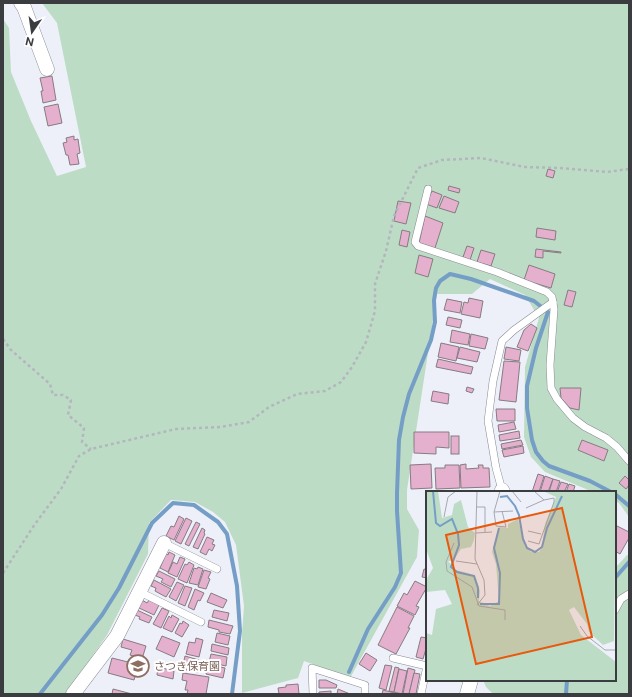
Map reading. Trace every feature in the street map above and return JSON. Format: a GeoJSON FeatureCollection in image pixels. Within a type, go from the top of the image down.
{"type":"FeatureCollection","features":[{"type":"Feature","properties":{"kind":"street"},"geometry":{"type":"LineString","coordinates":[[21,3],[24,7],[47,69]]}},
{"type":"Feature","properties":{"kind":"street"},"geometry":{"type":"LineString","coordinates":[[73,694],[117,636],[164,543]]}},
{"type":"Feature","properties":{"kind":"street"},"geometry":{"type":"LineString","coordinates":[[467,694],[471,681]]}},
{"type":"Feature","properties":{"kind":"lane"},"geometry":{"type":"LineString","coordinates":[[428,189],[414,242],[418,246],[497,272],[547,292],[552,297],[554,309],[550,365],[551,388],[557,399],[573,418],[585,427],[606,438],[617,447],[629,461]]}},
{"type":"Feature","properties":{"kind":"lane"},"geometry":{"type":"LineString","coordinates":[[502,491],[496,468],[488,421],[493,381],[502,341],[514,330],[553,302]]}},
{"type":"Feature","properties":{"kind":"lane"},"geometry":{"type":"LineString","coordinates":[[164,543],[217,569]]}},
{"type":"Feature","properties":{"kind":"lane"},"geometry":{"type":"LineString","coordinates":[[140,592],[201,622]]}},
{"type":"Feature","properties":{"kind":"lane"},"geometry":{"type":"LineString","coordinates":[[616,608],[621,599],[629,594]]}},
{"type":"Feature","properties":{"kind":"lane"},"geometry":{"type":"LineString","coordinates":[[393,658],[426,666]]}},
{"type":"Feature","properties":{"kind":"lane"},"geometry":{"type":"LineString","coordinates":[[313,694],[312,668],[365,685],[365,694]]}},
{"type":"Feature","properties":{"kind":"lane"},"geometry":{"type":"LineString","coordinates":[[421,694],[426,671]]}},
{"type":"Feature","properties":{"kind":"path"},"geometry":{"type":"LineString","coordinates":[[3,573],[35,524],[61,489],[78,456],[91,448],[176,429],[220,427],[249,422],[269,407],[297,394],[325,391],[341,382],[352,367],[366,342],[375,311],[375,284],[386,251],[394,216],[418,168],[442,160],[481,158],[525,167],[607,172],[629,169]]}},
{"type":"Feature","properties":{"kind":"path"},"geometry":{"type":"LineString","coordinates":[[3,339],[11,350],[50,384],[53,395],[63,395],[70,400],[68,415],[84,428],[82,442],[91,448]]}},
{"type":"Feature","properties":{"kind":"green space"},"geometry":{"type":"Polygon","coordinates":[[[42,3],[629,3],[629,517],[619,503],[616,502],[616,491],[591,491],[545,472],[531,457],[524,437],[525,367],[539,318],[525,295],[490,279],[472,294],[437,294],[407,490],[407,509],[419,530],[417,557],[350,678],[304,661],[298,678],[242,693],[242,634],[244,606],[236,545],[225,522],[213,512],[195,502],[171,500],[149,523],[148,554],[107,635],[66,694],[3,694],[3,19],[9,28],[11,72],[31,121],[57,176],[86,167],[57,23],[42,3]]]}},
{"type":"Feature","properties":{"kind":"green space"},"geometry":{"type":"Polygon","coordinates":[[[627,555],[629,556],[629,694],[494,694],[486,687],[483,681],[616,681],[616,566],[627,555]]]}},
{"type":"Feature","properties":{"kind":"building"},"geometry":{"type":"Polygon","coordinates":[[[52,76],[56,100],[43,103],[41,91],[43,91],[40,78],[52,76]]]}},
{"type":"Feature","properties":{"kind":"building"},"geometry":{"type":"Polygon","coordinates":[[[58,104],[62,123],[48,126],[44,107],[58,104]]]}},
{"type":"Feature","properties":{"kind":"building"},"geometry":{"type":"Polygon","coordinates":[[[74,136],[74,140],[78,139],[80,153],[77,154],[79,164],[70,165],[63,143],[67,142],[66,138],[74,136]]]}},
{"type":"Feature","properties":{"kind":"building"},"geometry":{"type":"Polygon","coordinates":[[[548,169],[555,171],[553,178],[546,176],[548,169]]]}},
{"type":"Feature","properties":{"kind":"building"},"geometry":{"type":"Polygon","coordinates":[[[449,186],[460,189],[459,193],[448,190],[449,186]]]}},
{"type":"Feature","properties":{"kind":"building"},"geometry":{"type":"Polygon","coordinates":[[[432,191],[442,195],[437,208],[426,204],[432,191]]]}},
{"type":"Feature","properties":{"kind":"building"},"geometry":{"type":"Polygon","coordinates":[[[444,196],[459,202],[455,213],[439,208],[444,196]]]}},
{"type":"Feature","properties":{"kind":"building"},"geometry":{"type":"Polygon","coordinates":[[[398,201],[411,203],[406,224],[394,221],[398,201]]]}},
{"type":"Feature","properties":{"kind":"building"},"geometry":{"type":"Polygon","coordinates":[[[425,216],[443,223],[435,248],[419,243],[425,216]]]}},
{"type":"Feature","properties":{"kind":"building"},"geometry":{"type":"Polygon","coordinates":[[[537,228],[556,231],[555,240],[536,237],[537,228]]]}},
{"type":"Feature","properties":{"kind":"building"},"geometry":{"type":"Polygon","coordinates":[[[402,230],[410,232],[407,247],[399,245],[402,230]]]}},
{"type":"Feature","properties":{"kind":"building"},"geometry":{"type":"Polygon","coordinates":[[[467,246],[474,248],[470,260],[463,257],[467,246]]]}},
{"type":"Feature","properties":{"kind":"building"},"geometry":{"type":"Polygon","coordinates":[[[536,249],[561,253],[543,251],[543,258],[535,257],[536,249]]]}},
{"type":"Feature","properties":{"kind":"building"},"geometry":{"type":"Polygon","coordinates":[[[481,250],[495,254],[491,266],[477,262],[481,250]]]}},
{"type":"Feature","properties":{"kind":"building"},"geometry":{"type":"Polygon","coordinates":[[[419,255],[433,259],[428,277],[415,273],[419,255]]]}},
{"type":"Feature","properties":{"kind":"building"},"geometry":{"type":"Polygon","coordinates":[[[529,265],[555,274],[551,288],[524,280],[529,265]]]}},
{"type":"Feature","properties":{"kind":"building"},"geometry":{"type":"Polygon","coordinates":[[[568,290],[576,292],[572,307],[564,305],[568,290]]]}},
{"type":"Feature","properties":{"kind":"building"},"geometry":{"type":"Polygon","coordinates":[[[469,298],[483,301],[480,318],[461,314],[464,302],[468,303],[469,298]]]}},
{"type":"Feature","properties":{"kind":"building"},"geometry":{"type":"Polygon","coordinates":[[[447,299],[462,302],[460,313],[444,310],[447,299]]]}},
{"type":"Feature","properties":{"kind":"building"},"geometry":{"type":"Polygon","coordinates":[[[448,317],[462,320],[460,328],[446,325],[448,317]]]}},
{"type":"Feature","properties":{"kind":"building"},"geometry":{"type":"Polygon","coordinates":[[[531,324],[537,328],[528,351],[517,347],[524,330],[531,324]]]}},
{"type":"Feature","properties":{"kind":"building"},"geometry":{"type":"Polygon","coordinates":[[[452,330],[470,334],[468,345],[450,342],[452,330]]]}},
{"type":"Feature","properties":{"kind":"building"},"geometry":{"type":"Polygon","coordinates":[[[471,334],[488,338],[485,349],[469,346],[471,334]]]}},
{"type":"Feature","properties":{"kind":"building"},"geometry":{"type":"Polygon","coordinates":[[[441,343],[459,347],[456,361],[438,357],[441,343]]]}},
{"type":"Feature","properties":{"kind":"building"},"geometry":{"type":"Polygon","coordinates":[[[460,347],[480,352],[477,362],[457,358],[460,347]]]}},
{"type":"Feature","properties":{"kind":"building"},"geometry":{"type":"Polygon","coordinates":[[[506,347],[521,350],[519,361],[504,359],[506,347]]]}},
{"type":"Feature","properties":{"kind":"building"},"geometry":{"type":"Polygon","coordinates":[[[438,359],[473,367],[471,374],[436,367],[438,359]]]}},
{"type":"Feature","properties":{"kind":"building"},"geometry":{"type":"Polygon","coordinates":[[[504,361],[520,362],[516,402],[499,400],[504,361]]]}},
{"type":"Feature","properties":{"kind":"building"},"geometry":{"type":"Polygon","coordinates":[[[467,387],[474,389],[472,393],[466,391],[467,387]]]}},
{"type":"Feature","properties":{"kind":"building"},"geometry":{"type":"Polygon","coordinates":[[[560,388],[581,388],[579,410],[570,408],[561,398],[560,388]]]}},
{"type":"Feature","properties":{"kind":"building"},"geometry":{"type":"Polygon","coordinates":[[[433,391],[449,394],[448,404],[431,401],[433,391]]]}},
{"type":"Feature","properties":{"kind":"building"},"geometry":{"type":"Polygon","coordinates":[[[496,409],[515,409],[515,421],[497,421],[496,409]]]}},
{"type":"Feature","properties":{"kind":"building"},"geometry":{"type":"Polygon","coordinates":[[[514,422],[516,429],[499,432],[498,425],[514,422]]]}},
{"type":"Feature","properties":{"kind":"building"},"geometry":{"type":"Polygon","coordinates":[[[519,431],[520,438],[500,441],[499,435],[519,431]]]}},
{"type":"Feature","properties":{"kind":"building"},"geometry":{"type":"Polygon","coordinates":[[[414,432],[449,432],[449,448],[436,447],[436,454],[414,453],[414,432]]]}},
{"type":"Feature","properties":{"kind":"building"},"geometry":{"type":"Polygon","coordinates":[[[451,436],[459,436],[459,454],[451,454],[451,436]]]}},
{"type":"Feature","properties":{"kind":"building"},"geometry":{"type":"Polygon","coordinates":[[[521,440],[523,445],[502,449],[501,444],[521,440]]]}},
{"type":"Feature","properties":{"kind":"building"},"geometry":{"type":"Polygon","coordinates":[[[582,440],[608,450],[604,461],[578,450],[582,440]]]}},
{"type":"Feature","properties":{"kind":"building"},"geometry":{"type":"Polygon","coordinates":[[[523,446],[524,453],[504,457],[502,450],[523,446]]]}},
{"type":"Feature","properties":{"kind":"building"},"geometry":{"type":"Polygon","coordinates":[[[431,464],[432,488],[411,489],[410,465],[431,464]]]}},
{"type":"Feature","properties":{"kind":"building"},"geometry":{"type":"Polygon","coordinates":[[[466,464],[466,469],[479,468],[478,465],[483,465],[483,468],[489,468],[490,487],[461,488],[460,465],[466,464]]]}},
{"type":"Feature","properties":{"kind":"building"},"geometry":{"type":"Polygon","coordinates":[[[445,465],[459,465],[460,488],[436,489],[435,468],[445,468],[445,465]]]}},
{"type":"Feature","properties":{"kind":"building"},"geometry":{"type":"Polygon","coordinates":[[[538,474],[544,476],[539,491],[532,491],[538,474]]]}},
{"type":"Feature","properties":{"kind":"building"},"geometry":{"type":"Polygon","coordinates":[[[545,476],[553,479],[548,491],[540,491],[545,476]]]}},
{"type":"Feature","properties":{"kind":"building"},"geometry":{"type":"Polygon","coordinates":[[[625,476],[629,480],[629,485],[626,489],[619,483],[625,476]]]}},
{"type":"Feature","properties":{"kind":"building"},"geometry":{"type":"Polygon","coordinates":[[[553,479],[560,481],[556,491],[549,491],[553,479]]]}},
{"type":"Feature","properties":{"kind":"building"},"geometry":{"type":"Polygon","coordinates":[[[561,482],[568,484],[564,491],[557,491],[561,482]]]}},
{"type":"Feature","properties":{"kind":"building"},"geometry":{"type":"Polygon","coordinates":[[[569,484],[575,486],[573,491],[566,491],[569,484]]]}},
{"type":"Feature","properties":{"kind":"building"},"geometry":{"type":"Polygon","coordinates":[[[179,516],[184,519],[174,540],[166,536],[171,526],[174,527],[179,516]]]}},
{"type":"Feature","properties":{"kind":"building"},"geometry":{"type":"Polygon","coordinates":[[[186,518],[192,521],[181,544],[175,541],[186,518]]]}},
{"type":"Feature","properties":{"kind":"building"},"geometry":{"type":"Polygon","coordinates":[[[196,522],[200,524],[189,546],[185,544],[196,522]]]}},
{"type":"Feature","properties":{"kind":"building"},"geometry":{"type":"Polygon","coordinates":[[[617,526],[629,532],[629,538],[620,554],[616,552],[617,526]]]}},
{"type":"Feature","properties":{"kind":"building"},"geometry":{"type":"Polygon","coordinates":[[[202,528],[205,530],[205,534],[198,549],[193,547],[202,528]]]}},
{"type":"Feature","properties":{"kind":"building"},"geometry":{"type":"Polygon","coordinates":[[[207,537],[214,540],[212,544],[215,545],[212,551],[209,549],[206,555],[200,552],[207,537]]]}},
{"type":"Feature","properties":{"kind":"building"},"geometry":{"type":"Polygon","coordinates":[[[169,552],[175,555],[168,572],[160,568],[166,554],[168,555],[169,552]]]}},
{"type":"Feature","properties":{"kind":"building"},"geometry":{"type":"Polygon","coordinates":[[[180,557],[185,559],[177,577],[168,573],[173,562],[177,564],[180,557]]]}},
{"type":"Feature","properties":{"kind":"building"},"geometry":{"type":"Polygon","coordinates":[[[189,562],[194,565],[187,583],[178,579],[185,564],[187,565],[189,562]]]}},
{"type":"Feature","properties":{"kind":"building"},"geometry":{"type":"Polygon","coordinates":[[[198,567],[203,569],[198,585],[189,583],[194,568],[197,569],[198,567]]]}},
{"type":"Feature","properties":{"kind":"building"},"geometry":{"type":"Polygon","coordinates":[[[424,569],[426,570],[426,578],[422,577],[424,569]]]}},
{"type":"Feature","properties":{"kind":"building"},"geometry":{"type":"Polygon","coordinates":[[[204,570],[211,572],[206,589],[198,587],[204,570]]]}},
{"type":"Feature","properties":{"kind":"building"},"geometry":{"type":"Polygon","coordinates":[[[159,571],[175,579],[171,587],[161,582],[163,579],[156,576],[159,571]]]}},
{"type":"Feature","properties":{"kind":"building"},"geometry":{"type":"Polygon","coordinates":[[[154,580],[171,589],[166,597],[155,591],[156,588],[151,586],[154,580]]]}},
{"type":"Feature","properties":{"kind":"building"},"geometry":{"type":"Polygon","coordinates":[[[415,581],[426,586],[416,606],[419,607],[415,615],[397,606],[404,593],[407,595],[415,581]]]}},
{"type":"Feature","properties":{"kind":"building"},"geometry":{"type":"Polygon","coordinates":[[[177,582],[184,585],[176,601],[169,597],[177,582]]]}},
{"type":"Feature","properties":{"kind":"building"},"geometry":{"type":"Polygon","coordinates":[[[185,586],[192,588],[185,606],[178,603],[185,586]]]}},
{"type":"Feature","properties":{"kind":"building"},"geometry":{"type":"Polygon","coordinates":[[[195,589],[204,593],[200,601],[198,600],[194,610],[188,607],[195,589]]]}},
{"type":"Feature","properties":{"kind":"building"},"geometry":{"type":"Polygon","coordinates":[[[211,593],[227,600],[223,608],[207,602],[211,593]]]}},
{"type":"Feature","properties":{"kind":"building"},"geometry":{"type":"Polygon","coordinates":[[[142,600],[147,603],[149,600],[159,605],[154,615],[139,608],[142,600]]]}},
{"type":"Feature","properties":{"kind":"building"},"geometry":{"type":"Polygon","coordinates":[[[397,607],[414,616],[408,628],[410,628],[396,654],[378,645],[397,607]]]}},
{"type":"Feature","properties":{"kind":"building"},"geometry":{"type":"Polygon","coordinates":[[[162,608],[169,611],[161,628],[153,624],[162,608]]]}},
{"type":"Feature","properties":{"kind":"building"},"geometry":{"type":"Polygon","coordinates":[[[137,610],[152,617],[149,623],[139,619],[140,617],[135,615],[137,610]]]}},
{"type":"Feature","properties":{"kind":"building"},"geometry":{"type":"Polygon","coordinates":[[[214,610],[229,613],[227,621],[212,617],[214,610]]]}},
{"type":"Feature","properties":{"kind":"building"},"geometry":{"type":"Polygon","coordinates":[[[172,615],[179,619],[172,632],[163,628],[169,616],[171,618],[172,615]]]}},
{"type":"Feature","properties":{"kind":"building"},"geometry":{"type":"Polygon","coordinates":[[[209,620],[233,626],[230,634],[219,632],[219,630],[208,627],[209,620]]]}},
{"type":"Feature","properties":{"kind":"building"},"geometry":{"type":"Polygon","coordinates":[[[183,621],[189,625],[182,637],[175,633],[180,623],[182,624],[183,621]]]}},
{"type":"Feature","properties":{"kind":"building"},"geometry":{"type":"Polygon","coordinates":[[[217,633],[230,636],[228,645],[215,642],[217,633]]]}},
{"type":"Feature","properties":{"kind":"building"},"geometry":{"type":"Polygon","coordinates":[[[162,636],[180,643],[174,657],[156,649],[162,636]]]}},
{"type":"Feature","properties":{"kind":"building"},"geometry":{"type":"Polygon","coordinates":[[[421,637],[426,638],[426,648],[423,659],[416,657],[421,637]]]}},
{"type":"Feature","properties":{"kind":"building"},"geometry":{"type":"Polygon","coordinates":[[[196,638],[203,640],[199,657],[186,654],[189,642],[195,643],[196,638]]]}},
{"type":"Feature","properties":{"kind":"building"},"geometry":{"type":"Polygon","coordinates":[[[123,639],[146,646],[142,659],[130,655],[132,650],[121,647],[123,639]]]}},
{"type":"Feature","properties":{"kind":"building"},"geometry":{"type":"Polygon","coordinates":[[[212,644],[229,648],[228,655],[211,651],[212,644]]]}},
{"type":"Feature","properties":{"kind":"building"},"geometry":{"type":"Polygon","coordinates":[[[366,653],[377,660],[370,671],[359,664],[366,653]]]}},
{"type":"Feature","properties":{"kind":"building"},"geometry":{"type":"Polygon","coordinates":[[[211,654],[227,657],[226,666],[209,662],[211,654]]]}},
{"type":"Feature","properties":{"kind":"building"},"geometry":{"type":"Polygon","coordinates":[[[185,656],[199,660],[198,672],[182,669],[185,656]]]}},
{"type":"Feature","properties":{"kind":"building"},"geometry":{"type":"Polygon","coordinates":[[[112,658],[148,667],[147,672],[137,670],[134,680],[108,673],[112,658]]]}},
{"type":"Feature","properties":{"kind":"building"},"geometry":{"type":"Polygon","coordinates":[[[208,664],[225,668],[223,678],[206,674],[208,664]]]}},
{"type":"Feature","properties":{"kind":"building"},"geometry":{"type":"Polygon","coordinates":[[[385,665],[392,666],[386,690],[379,688],[385,665]]]}},
{"type":"Feature","properties":{"kind":"building"},"geometry":{"type":"Polygon","coordinates":[[[158,667],[174,671],[173,679],[157,675],[158,667]]]}},
{"type":"Feature","properties":{"kind":"building"},"geometry":{"type":"Polygon","coordinates":[[[395,667],[399,668],[394,692],[389,691],[395,667]]]}},
{"type":"Feature","properties":{"kind":"building"},"geometry":{"type":"Polygon","coordinates":[[[408,668],[415,670],[409,694],[403,694],[408,668]]]}},
{"type":"Feature","properties":{"kind":"building"},"geometry":{"type":"Polygon","coordinates":[[[399,669],[407,671],[402,694],[394,692],[399,669]]]}},
{"type":"Feature","properties":{"kind":"building"},"geometry":{"type":"Polygon","coordinates":[[[183,673],[209,677],[206,694],[187,694],[188,690],[185,690],[187,681],[182,680],[183,673]]]}},
{"type":"Feature","properties":{"kind":"building"},"geometry":{"type":"Polygon","coordinates":[[[414,673],[420,674],[416,694],[409,694],[414,673]]]}},
{"type":"Feature","properties":{"kind":"building"},"geometry":{"type":"Polygon","coordinates":[[[319,680],[326,680],[337,685],[336,688],[319,688],[319,680]]]}},
{"type":"Feature","properties":{"kind":"building"},"geometry":{"type":"Polygon","coordinates":[[[298,684],[299,694],[279,694],[278,688],[286,687],[286,685],[298,684]]]}},
{"type":"Feature","properties":{"kind":"building"},"geometry":{"type":"Polygon","coordinates":[[[113,689],[132,694],[112,694],[113,689]]]}},
{"type":"Feature","properties":{"kind":"building"},"geometry":{"type":"Polygon","coordinates":[[[338,689],[350,694],[337,694],[338,689]]]}},
{"type":"Feature","properties":{"kind":"building"},"geometry":{"type":"Polygon","coordinates":[[[383,690],[399,694],[382,694],[383,690]]]}},
{"type":"Feature","properties":{"kind":"building"},"geometry":{"type":"Polygon","coordinates":[[[331,691],[331,694],[319,694],[319,692],[331,691]]]}},
{"type":"Feature","properties":{"kind":"waterway"},"geometry":{"type":"LineString","coordinates":[[349,672],[368,629],[395,587],[401,573],[397,511],[399,440],[409,394],[431,340],[435,322],[434,300],[436,288],[440,281],[450,274],[471,279],[534,301],[548,312],[536,348],[527,386],[527,408],[532,440],[536,452],[549,466],[590,481],[609,491]]}},
{"type":"Feature","properties":{"kind":"waterway"},"geometry":{"type":"LineString","coordinates":[[616,495],[629,506]]}},
{"type":"Feature","properties":{"kind":"waterway"},"geometry":{"type":"LineString","coordinates":[[40,694],[102,615],[119,588],[152,523],[173,503],[194,505],[218,522],[227,534],[237,586],[240,631],[232,694]]}},
{"type":"Feature","properties":{"kind":"waterway"},"geometry":{"type":"LineString","coordinates":[[616,577],[629,562]]}},
{"type":"Feature","properties":{"kind":"waterway"},"geometry":{"type":"LineString","coordinates":[[566,694],[567,681]]}},
{"type":"Feature","properties":{"kind":"place","name":"さつき保育園"},"geometry":{"type":"Point","coordinates":[138,666]}}]}
